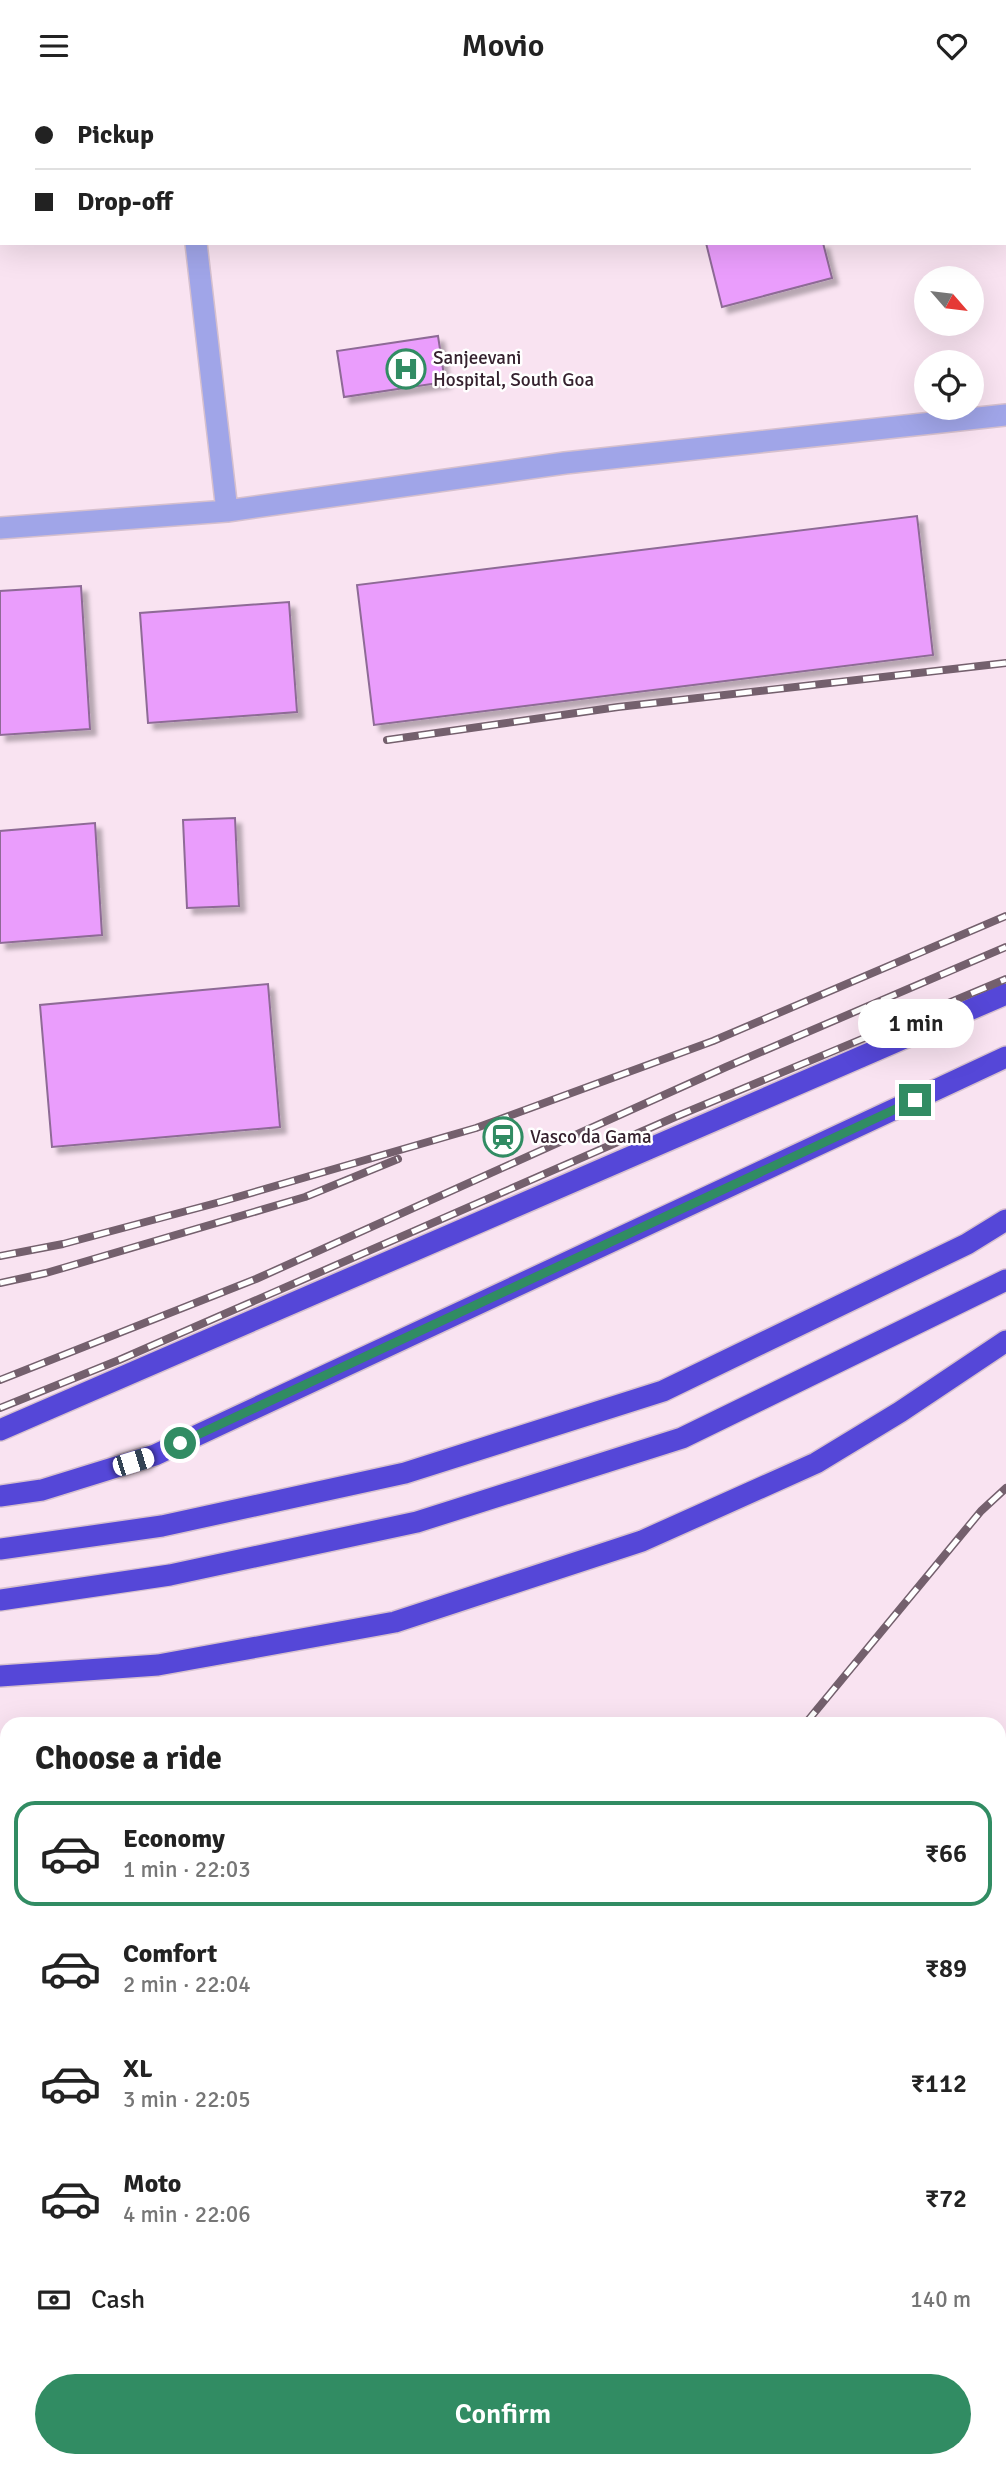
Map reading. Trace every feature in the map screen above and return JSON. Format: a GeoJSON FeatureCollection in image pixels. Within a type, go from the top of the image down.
{"type":"FeatureCollection","features":[{"type":"Feature","properties":{"kind":"highway"},"geometry":{"type":"LineString","coordinates":[[0,1430],[1006,995]]}},
{"type":"Feature","properties":{"kind":"highway"},"geometry":{"type":"LineString","coordinates":[[0,1496],[42,1490],[155,1455],[1006,1057]]}},
{"type":"Feature","properties":{"kind":"highway"},"geometry":{"type":"LineString","coordinates":[[0,1549],[162,1526],[405,1473],[663,1391],[967,1244],[1006,1220]]}},
{"type":"Feature","properties":{"kind":"highway"},"geometry":{"type":"LineString","coordinates":[[0,1600],[170,1575],[417,1522],[550,1480],[682,1438],[1006,1280]]}},
{"type":"Feature","properties":{"kind":"highway"},"geometry":{"type":"LineString","coordinates":[[0,1676],[158,1665],[395,1622],[642,1541],[816,1463],[900,1412],[1006,1341]]}},
{"type":"Feature","properties":{"kind":"street"},"geometry":{"type":"LineString","coordinates":[[196,245],[226,511]]}},
{"type":"Feature","properties":{"kind":"street"},"geometry":{"type":"LineString","coordinates":[[0,528],[226,511],[565,463],[1006,415]]}},
{"type":"Feature","properties":{"kind":"building"},"geometry":{"type":"Polygon","coordinates":[[[706,245],[824,245],[832,278],[722,307],[706,245]]]}},
{"type":"Feature","properties":{"kind":"building"},"geometry":{"type":"Polygon","coordinates":[[[438,336],[445,382],[344,397],[337,351],[438,336]]]}},
{"type":"Feature","properties":{"kind":"building"},"geometry":{"type":"Polygon","coordinates":[[[917,516],[933,655],[374,725],[357,585],[917,516]]]}},
{"type":"Feature","properties":{"kind":"building"},"geometry":{"type":"Polygon","coordinates":[[[81,586],[90,729],[0,735],[0,591],[81,586]]]}},
{"type":"Feature","properties":{"kind":"building"},"geometry":{"type":"Polygon","coordinates":[[[289,602],[297,712],[148,723],[140,613],[289,602]]]}},
{"type":"Feature","properties":{"kind":"building"},"geometry":{"type":"Polygon","coordinates":[[[235,818],[239,906],[187,908],[183,820],[235,818]]]}},
{"type":"Feature","properties":{"kind":"building"},"geometry":{"type":"Polygon","coordinates":[[[95,823],[102,935],[0,943],[0,831],[95,823]]]}},
{"type":"Feature","properties":{"kind":"building"},"geometry":{"type":"Polygon","coordinates":[[[268,984],[280,1127],[52,1147],[40,1005],[268,984]]]}},
{"type":"Feature","properties":{"kind":"railway"},"geometry":{"type":"LineString","coordinates":[[387,740],[618,707],[1006,663]]}},
{"type":"Feature","properties":{"kind":"railway"},"geometry":{"type":"LineString","coordinates":[[0,1256],[63,1244],[220,1202],[476,1128],[713,1041],[1006,916]]}},
{"type":"Feature","properties":{"kind":"railway"},"geometry":{"type":"LineString","coordinates":[[0,1380],[256,1279],[726,1067],[1006,947]]}},
{"type":"Feature","properties":{"kind":"railway"},"geometry":{"type":"LineString","coordinates":[[0,1408],[119,1360],[675,1117],[1006,979]]}},
{"type":"Feature","properties":{"kind":"railway"},"geometry":{"type":"LineString","coordinates":[[0,1283],[46,1273],[305,1197],[398,1159]]}},
{"type":"Feature","properties":{"kind":"railway"},"geometry":{"type":"LineString","coordinates":[[811,1717],[981,1511],[1006,1488]]}},
{"type":"Feature","properties":{"kind":"place","name":"Sanjeevani Hospital, South Goa"},"geometry":{"type":"Point","coordinates":[406,369]}},
{"type":"Feature","properties":{"kind":"place","name":"Vasco da Gama"},"geometry":{"type":"Point","coordinates":[503,1137]}},
{"type":"Feature","properties":{"kind":"route"},"geometry":{"type":"LineString","coordinates":[[180,1443],[915,1100]]}}]}
